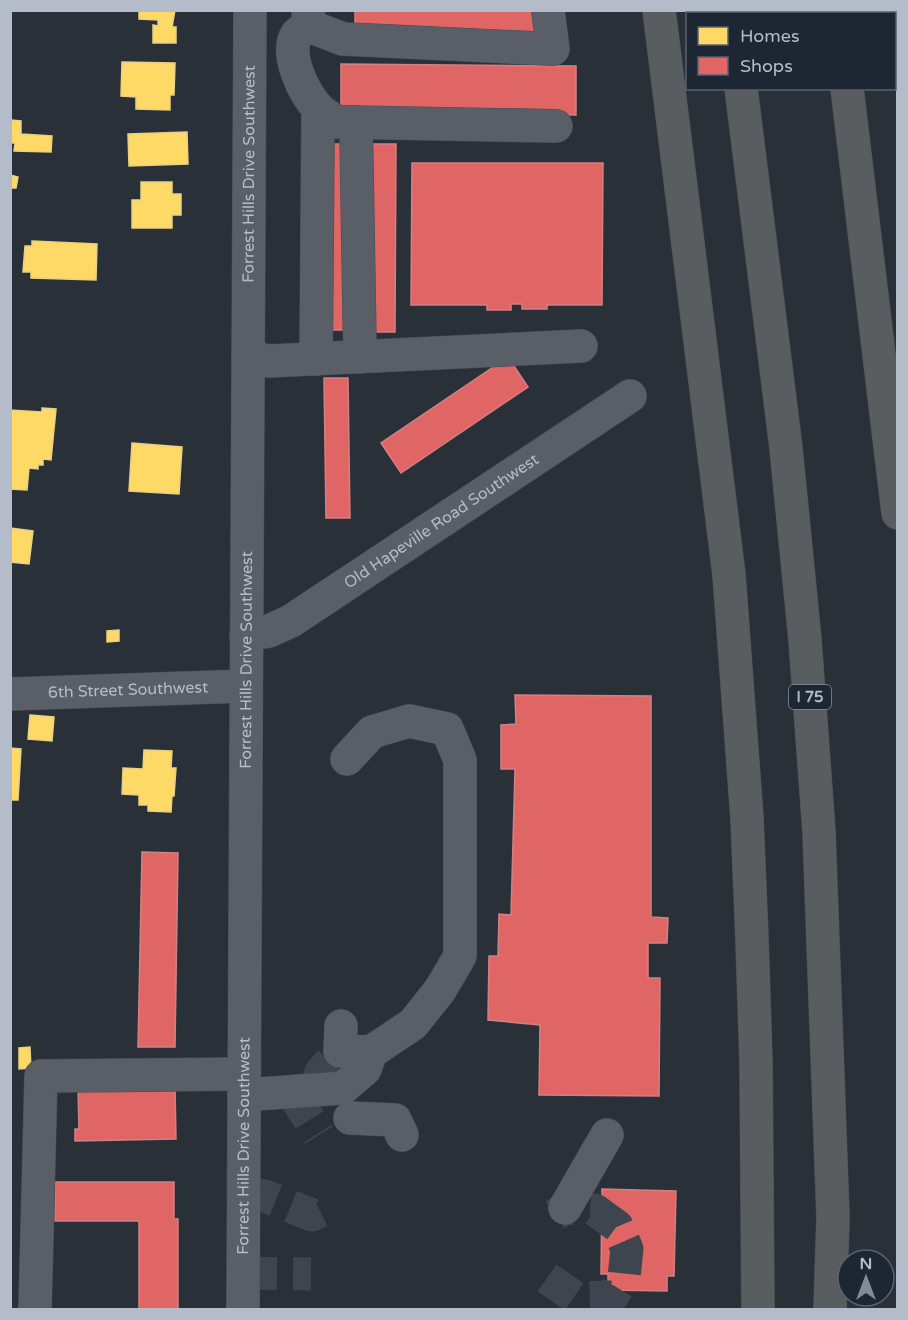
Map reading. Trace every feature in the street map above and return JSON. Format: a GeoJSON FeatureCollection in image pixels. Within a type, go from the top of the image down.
{"type":"FeatureCollection","features":[{"type":"Feature","properties":{"kind":"highway"},"geometry":{"type":"LineString","coordinates":[[654,10],[663,43]]}},
{"type":"Feature","properties":{"kind":"highway"},"geometry":{"type":"LineString","coordinates":[[659,10],[729,575],[738,686],[752,939],[756,1062],[758,1310]]}},
{"type":"Feature","properties":{"kind":"highway","name":"I 75"},"geometry":{"type":"LineString","coordinates":[[741,90],[785,436],[806,651],[820,856],[832,1217],[830,1310]]}},
{"type":"Feature","properties":{"kind":"highway"},"geometry":{"type":"LineString","coordinates":[[847,90],[897,513]]}},
{"type":"Feature","properties":{"kind":"street","name":"Forrest Hills Drive Southwest"},"geometry":{"type":"LineString","coordinates":[[243,1310],[250,10]]}},
{"type":"Feature","properties":{"kind":"street"},"geometry":{"type":"LineString","coordinates":[[548,10],[553,49],[343,39],[308,18],[297,34],[294,58],[303,87],[318,109],[337,122],[556,126]]}},
{"type":"Feature","properties":{"kind":"street"},"geometry":{"type":"LineString","coordinates":[[316,359],[318,109]]}},
{"type":"Feature","properties":{"kind":"street"},"geometry":{"type":"LineString","coordinates":[[356,122],[360,357]]}},
{"type":"Feature","properties":{"kind":"street"},"geometry":{"type":"LineString","coordinates":[[248,357],[269,361],[581,346]]}},
{"type":"Feature","properties":{"kind":"street","name":"Old Hapeville Road Southwest"},"geometry":{"type":"LineString","coordinates":[[246,635],[269,631],[291,621],[630,396]]}},
{"type":"Feature","properties":{"kind":"street","name":"6th Street Southwest"},"geometry":{"type":"LineString","coordinates":[[10,694],[246,686]]}},
{"type":"Feature","properties":{"kind":"street"},"geometry":{"type":"LineString","coordinates":[[341,1026],[340,1051],[371,1052],[413,1024],[440,990],[460,956],[460,760],[447,729],[409,721],[372,732],[347,759]]}},
{"type":"Feature","properties":{"kind":"street"},"geometry":{"type":"LineString","coordinates":[[35,1310],[41,1076],[315,1090],[343,1088],[365,1069],[371,1052]]}},
{"type":"Feature","properties":{"kind":"street"},"geometry":{"type":"LineString","coordinates":[[350,1118],[398,1128]]}},
{"type":"Feature","properties":{"kind":"street"},"geometry":{"type":"LineString","coordinates":[[565,1208],[608,1135]]}},
{"type":"Feature","properties":{"kind":"building: Homes"},"geometry":{"type":"Polygon","coordinates":[[[139,10],[175,10],[172,27],[176,27],[176,43],[153,43],[153,25],[158,26],[158,20],[139,19],[139,10]]]}},
{"type":"Feature","properties":{"kind":"building: Homes"},"geometry":{"type":"Polygon","coordinates":[[[122,62],[175,63],[174,95],[170,95],[170,110],[136,109],[136,97],[121,96],[122,62]]]}},
{"type":"Feature","properties":{"kind":"building: Homes"},"geometry":{"type":"Polygon","coordinates":[[[11,120],[21,121],[21,134],[52,136],[51,152],[14,151],[15,143],[10,143],[11,120]]]}},
{"type":"Feature","properties":{"kind":"building: Homes"},"geometry":{"type":"Polygon","coordinates":[[[187,132],[188,164],[129,166],[128,134],[187,132]]]}},
{"type":"Feature","properties":{"kind":"building: Homes"},"geometry":{"type":"Polygon","coordinates":[[[10,175],[18,177],[16,188],[10,188],[10,175]]]}},
{"type":"Feature","properties":{"kind":"building: Homes"},"geometry":{"type":"Polygon","coordinates":[[[141,182],[172,182],[172,194],[181,194],[181,215],[172,215],[172,228],[132,228],[132,200],[141,200],[141,182]]]}},
{"type":"Feature","properties":{"kind":"building: Homes"},"geometry":{"type":"Polygon","coordinates":[[[32,241],[97,244],[96,280],[31,278],[31,272],[23,272],[25,246],[32,246],[32,241]]]}},
{"type":"Feature","properties":{"kind":"building: Homes"},"geometry":{"type":"Polygon","coordinates":[[[42,408],[56,409],[51,460],[43,459],[43,465],[38,465],[38,469],[29,468],[27,490],[10,489],[10,410],[42,412],[42,408]]]}},
{"type":"Feature","properties":{"kind":"building: Homes"},"geometry":{"type":"Polygon","coordinates":[[[132,443],[182,447],[179,494],[129,491],[132,443]]]}},
{"type":"Feature","properties":{"kind":"building: Homes"},"geometry":{"type":"Polygon","coordinates":[[[10,528],[33,531],[29,564],[10,562],[10,528]]]}},
{"type":"Feature","properties":{"kind":"building: Homes"},"geometry":{"type":"Polygon","coordinates":[[[119,630],[119,641],[107,642],[107,631],[119,630]]]}},
{"type":"Feature","properties":{"kind":"building: Homes"},"geometry":{"type":"Polygon","coordinates":[[[30,715],[54,717],[52,741],[28,739],[30,715]]]}},
{"type":"Feature","properties":{"kind":"building: Homes"},"geometry":{"type":"Polygon","coordinates":[[[10,748],[21,749],[18,800],[10,800],[10,748]]]}},
{"type":"Feature","properties":{"kind":"building: Homes"},"geometry":{"type":"Polygon","coordinates":[[[144,750],[172,751],[171,768],[176,768],[171,812],[148,811],[148,805],[139,805],[139,795],[122,794],[123,768],[143,769],[144,750]]]}},
{"type":"Feature","properties":{"kind":"building: Homes"},"geometry":{"type":"Polygon","coordinates":[[[30,1047],[31,1068],[19,1069],[19,1048],[30,1047]]]}},
{"type":"Feature","properties":{"kind":"building: Shops"},"geometry":{"type":"Polygon","coordinates":[[[355,10],[538,10],[538,36],[355,34],[355,10]]]}},
{"type":"Feature","properties":{"kind":"building: Shops"},"geometry":{"type":"Polygon","coordinates":[[[341,64],[576,66],[576,115],[341,112],[341,64]]]}},
{"type":"Feature","properties":{"kind":"building: Shops"},"geometry":{"type":"Polygon","coordinates":[[[324,144],[349,144],[350,330],[325,330],[324,144]]]}},
{"type":"Feature","properties":{"kind":"building: Shops"},"geometry":{"type":"Polygon","coordinates":[[[371,144],[396,144],[395,332],[370,332],[371,144]]]}},
{"type":"Feature","properties":{"kind":"building: Shops"},"geometry":{"type":"Polygon","coordinates":[[[412,163],[603,163],[602,305],[547,305],[547,309],[522,309],[522,304],[511,304],[511,310],[487,310],[487,305],[411,305],[412,163]]]}},
{"type":"Feature","properties":{"kind":"building: Shops"},"geometry":{"type":"Polygon","coordinates":[[[508,357],[528,387],[401,473],[381,443],[508,357]]]}},
{"type":"Feature","properties":{"kind":"building: Shops"},"geometry":{"type":"Polygon","coordinates":[[[324,378],[348,378],[350,518],[326,518],[324,378]]]}},
{"type":"Feature","properties":{"kind":"building: Shops"},"geometry":{"type":"Polygon","coordinates":[[[515,695],[651,696],[651,917],[668,918],[667,943],[648,943],[648,978],[660,978],[659,1096],[539,1095],[540,1025],[488,1020],[489,956],[498,956],[499,914],[511,915],[515,769],[501,769],[501,725],[516,724],[515,695]]]}},
{"type":"Feature","properties":{"kind":"building: Shops"},"geometry":{"type":"Polygon","coordinates":[[[142,852],[178,853],[175,1047],[138,1047],[142,852]]]}},
{"type":"Feature","properties":{"kind":"building: Shops"},"geometry":{"type":"Polygon","coordinates":[[[175,1086],[176,1139],[75,1141],[75,1129],[79,1129],[78,1088],[175,1086]]]}},
{"type":"Feature","properties":{"kind":"building: Shops"},"geometry":{"type":"Polygon","coordinates":[[[55,1182],[174,1182],[174,1219],[178,1219],[178,1310],[139,1310],[139,1221],[55,1221],[55,1182]]]}},
{"type":"Feature","properties":{"kind":"building: Shops"},"geometry":{"type":"Polygon","coordinates":[[[602,1189],[676,1191],[674,1276],[667,1276],[667,1291],[608,1290],[608,1274],[601,1274],[602,1189]]]}},
{"type":"Feature","properties":{"kind":"tunnel"},"geometry":{"type":"LineString","coordinates":[[315,1090],[321,1072],[340,1051]]}},
{"type":"Feature","properties":{"kind":"tunnel"},"geometry":{"type":"LineString","coordinates":[[292,1092],[319,1135]]}},
{"type":"Feature","properties":{"kind":"tunnel"},"geometry":{"type":"LineString","coordinates":[[244,1192],[265,1196],[312,1215],[320,1211]]}},
{"type":"Feature","properties":{"kind":"tunnel"},"geometry":{"type":"LineString","coordinates":[[547,1278],[576,1298],[612,1297],[624,1277],[627,1249],[617,1226],[595,1210],[565,1208],[555,1215]]}},
{"type":"Feature","properties":{"kind":"tunnel"},"geometry":{"type":"LineString","coordinates":[[244,1273],[311,1274]]}}]}
